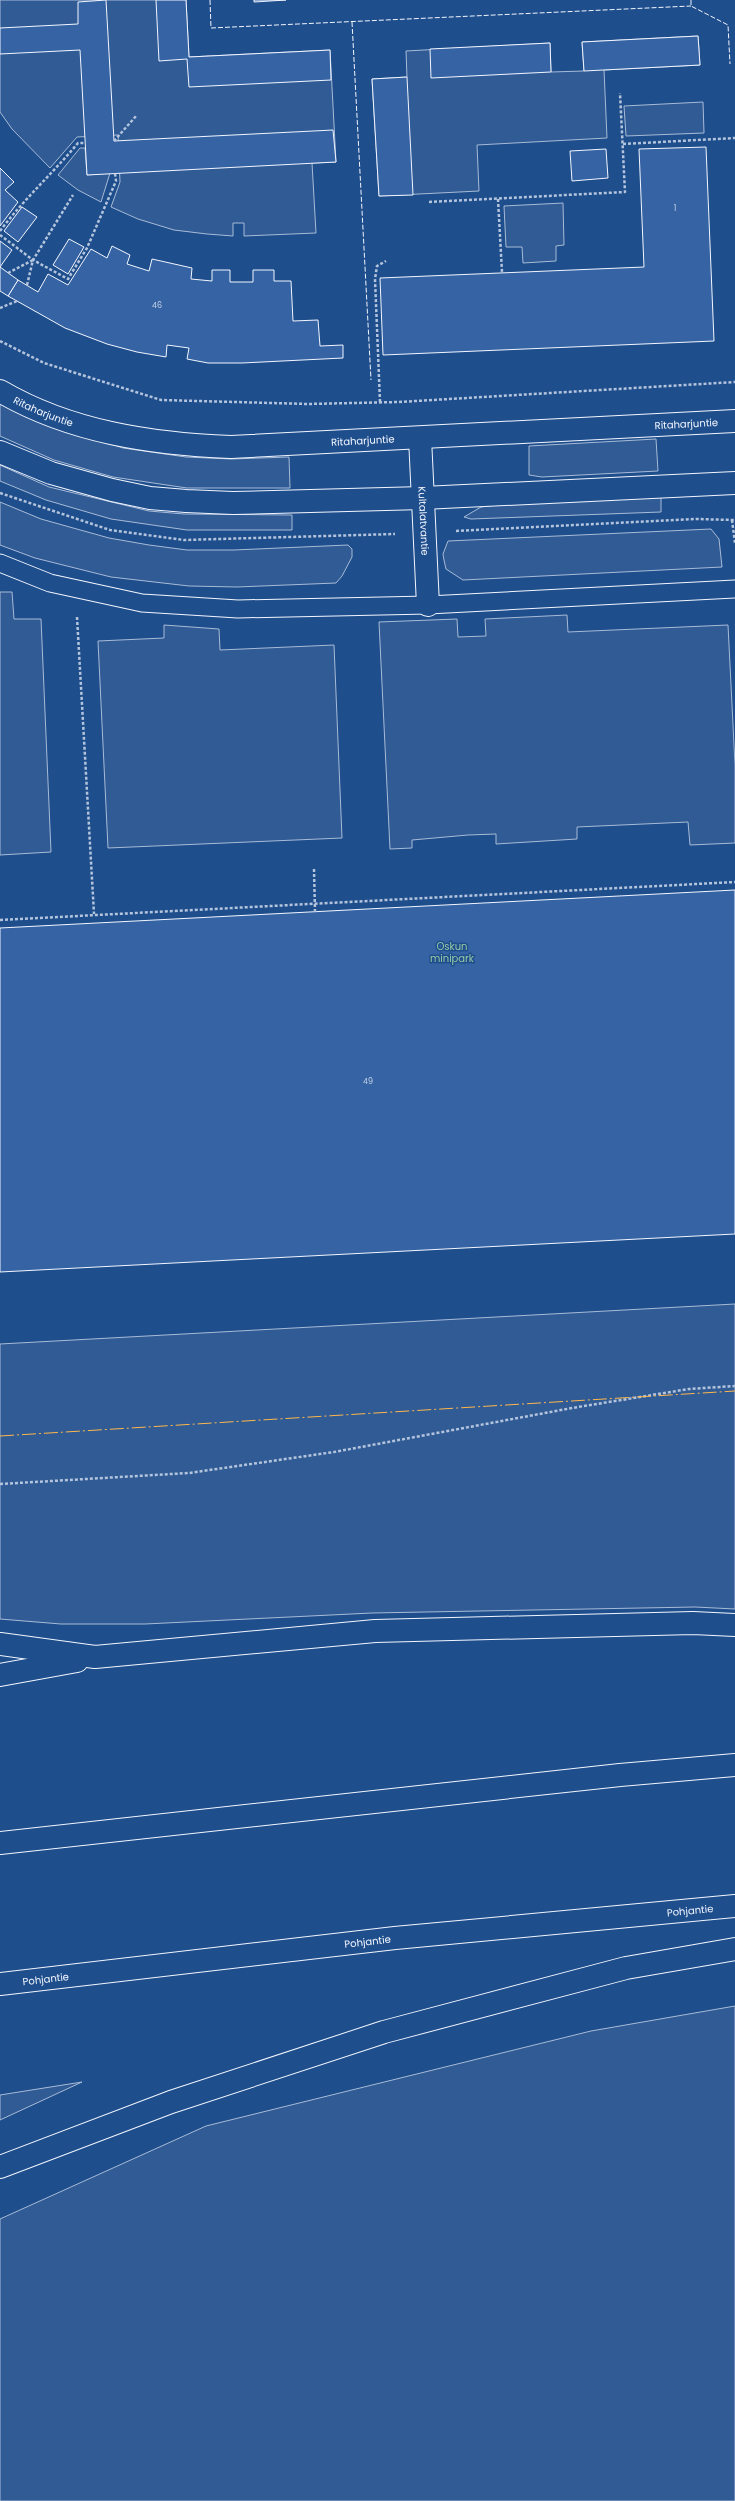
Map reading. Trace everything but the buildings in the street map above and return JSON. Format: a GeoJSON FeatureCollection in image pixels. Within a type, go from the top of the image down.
{"type":"FeatureCollection","features":[{"type":"Feature","properties":{"kind":"main road","name":"Ritaharjuntie"},"geometry":{"type":"LineString","coordinates":[[0,391],[34,408],[73,422],[126,438],[154,442],[231,447],[735,421]]}},
{"type":"Feature","properties":{"kind":"main road","name":"Kultalatvantie"},"geometry":{"type":"LineString","coordinates":[[420,438],[428,605]]}},
{"type":"Feature","properties":{"kind":"main road"},"geometry":{"type":"LineString","coordinates":[[0,452],[51,473],[150,498],[233,503],[423,498],[735,483]]}},
{"type":"Feature","properties":{"kind":"main road"},"geometry":{"type":"LineString","coordinates":[[0,1675],[95,1657],[375,1631],[694,1623],[735,1625]]}},
{"type":"Feature","properties":{"kind":"main road"},"geometry":{"type":"LineString","coordinates":[[0,1644],[95,1657]]}},
{"type":"Feature","properties":{"kind":"main road"},"geometry":{"type":"LineString","coordinates":[[0,1844],[620,1775],[735,1765]]}},
{"type":"Feature","properties":{"kind":"main road","name":"Pohjantie"},"geometry":{"type":"LineString","coordinates":[[0,1984],[395,1938],[735,1906]]}},
{"type":"Feature","properties":{"kind":"main road"},"geometry":{"type":"LineString","coordinates":[[0,2167],[172,2102],[384,2032],[626,1968],[735,1949]]}},
{"type":"Feature","properties":{"kind":"lane"},"geometry":{"type":"LineString","coordinates":[[0,563],[50,583],[76,590],[142,603],[238,608],[428,605],[735,589]]}},
{"type":"Feature","properties":{"kind":"path"},"geometry":{"type":"LineString","coordinates":[[429,202],[625,192],[620,93]]}},
{"type":"Feature","properties":{"kind":"path"},"geometry":{"type":"LineString","coordinates":[[114,141],[137,115]]}},
{"type":"Feature","properties":{"kind":"path"},"geometry":{"type":"LineString","coordinates":[[623,144],[735,138]]}},
{"type":"Feature","properties":{"kind":"path"},"geometry":{"type":"LineString","coordinates":[[0,231],[20,205],[45,178],[54,171],[78,143],[86,143]]}},
{"type":"Feature","properties":{"kind":"path"},"geometry":{"type":"LineString","coordinates":[[0,235],[33,260],[68,280],[87,248],[116,181],[115,173]]}},
{"type":"Feature","properties":{"kind":"path"},"geometry":{"type":"LineString","coordinates":[[27,285],[33,260],[73,196]]}},
{"type":"Feature","properties":{"kind":"path"},"geometry":{"type":"LineString","coordinates":[[498,199],[502,272]]}},
{"type":"Feature","properties":{"kind":"path"},"geometry":{"type":"LineString","coordinates":[[8,273],[33,260]]}},
{"type":"Feature","properties":{"kind":"path"},"geometry":{"type":"LineString","coordinates":[[380,402],[374,303],[375,279],[378,266],[386,261]]}},
{"type":"Feature","properties":{"kind":"path"},"geometry":{"type":"LineString","coordinates":[[0,308],[17,301]]}},
{"type":"Feature","properties":{"kind":"path"},"geometry":{"type":"LineString","coordinates":[[0,341],[44,363],[161,400],[308,404],[380,402],[735,382]]}},
{"type":"Feature","properties":{"kind":"path"},"geometry":{"type":"LineString","coordinates":[[732,520],[735,543]]}},
{"type":"Feature","properties":{"kind":"path"},"geometry":{"type":"LineString","coordinates":[[76,590],[94,914]]}},
{"type":"Feature","properties":{"kind":"path"},"geometry":{"type":"LineString","coordinates":[[314,869],[316,912]]}},
{"type":"Feature","properties":{"kind":"path"},"geometry":{"type":"LineString","coordinates":[[0,920],[735,882]]}},
{"type":"Feature","properties":{"kind":"path"},"geometry":{"type":"LineString","coordinates":[[0,1484],[189,1473],[334,1452],[580,1407],[689,1389],[735,1386]]}},
{"type":"Feature","properties":{"kind":"shaded area"},"geometry":{"type":"Polygon","coordinates":[[[0,0],[186,0],[189,57],[330,50],[336,162],[312,163],[316,233],[244,236],[244,223],[233,223],[233,236],[174,230],[138,219],[111,207],[120,182],[118,135],[77,137],[50,168],[12,129],[0,112],[0,0]]]}},
{"type":"Feature","properties":{"kind":"shaded area"},"geometry":{"type":"Polygon","coordinates":[[[698,36],[700,65],[604,70],[607,138],[477,145],[479,191],[379,196],[372,79],[407,77],[406,51],[550,43],[551,72],[584,71],[582,42],[698,36]]]}},
{"type":"Feature","properties":{"kind":"shaded area"},"geometry":{"type":"Polygon","coordinates":[[[703,102],[704,133],[626,136],[624,106],[703,102]]]}},
{"type":"Feature","properties":{"kind":"shaded area"},"geometry":{"type":"Polygon","coordinates":[[[80,148],[85,148],[87,175],[110,173],[101,202],[78,190],[58,175],[80,148]]]}},
{"type":"Feature","properties":{"kind":"shaded area"},"geometry":{"type":"Polygon","coordinates":[[[563,203],[564,245],[556,246],[556,261],[523,263],[522,247],[506,247],[504,206],[563,203]]]}},
{"type":"Feature","properties":{"kind":"shaded area"},"geometry":{"type":"Polygon","coordinates":[[[0,402],[69,431],[123,448],[186,457],[231,459],[289,457],[290,488],[187,488],[113,477],[54,460],[0,436],[0,402]]]}},
{"type":"Feature","properties":{"kind":"shaded area"},"geometry":{"type":"Polygon","coordinates":[[[656,439],[658,471],[542,477],[529,475],[529,446],[656,439]]]}},
{"type":"Feature","properties":{"kind":"shaded area"},"geometry":{"type":"Polygon","coordinates":[[[0,465],[49,487],[149,511],[184,514],[292,515],[292,530],[187,530],[111,519],[46,500],[0,481],[0,465]]]}},
{"type":"Feature","properties":{"kind":"shaded area"},"geometry":{"type":"Polygon","coordinates":[[[661,497],[661,512],[471,519],[464,517],[481,507],[503,504],[661,497]]]}},
{"type":"Feature","properties":{"kind":"shaded area"},"geometry":{"type":"Polygon","coordinates":[[[0,502],[41,519],[109,538],[149,545],[187,550],[234,550],[348,545],[352,549],[352,557],[342,576],[336,583],[237,587],[189,586],[111,577],[35,558],[0,545],[0,502]]]}},
{"type":"Feature","properties":{"kind":"shaded area"},"geometry":{"type":"Polygon","coordinates":[[[711,529],[719,539],[722,567],[463,580],[446,569],[443,554],[448,541],[711,529]]]}},
{"type":"Feature","properties":{"kind":"shaded area"},"geometry":{"type":"Polygon","coordinates":[[[0,592],[12,592],[14,619],[41,619],[51,852],[0,855],[0,592]]]}},
{"type":"Feature","properties":{"kind":"shaded area"},"geometry":{"type":"Polygon","coordinates":[[[567,615],[568,632],[728,625],[735,765],[735,843],[690,845],[688,822],[577,827],[577,839],[496,844],[496,834],[412,840],[412,848],[390,849],[379,622],[457,619],[458,637],[486,636],[485,619],[567,615]]]}},
{"type":"Feature","properties":{"kind":"shaded area"},"geometry":{"type":"Polygon","coordinates":[[[164,625],[219,629],[220,650],[334,645],[342,838],[108,848],[98,641],[164,638],[164,625]]]}},
{"type":"Feature","properties":{"kind":"shaded area"},"geometry":{"type":"Polygon","coordinates":[[[735,1304],[735,1609],[695,1607],[372,1613],[145,1624],[61,1624],[0,1619],[0,1344],[735,1304]]]}},
{"type":"Feature","properties":{"kind":"shaded area"},"geometry":{"type":"Polygon","coordinates":[[[735,2006],[735,2501],[0,2501],[0,2219],[206,2126],[591,2031],[735,2006]]]}},
{"type":"Feature","properties":{"kind":"shaded area"},"geometry":{"type":"Polygon","coordinates":[[[82,2082],[0,2120],[0,2095],[82,2082]]]}},
{"type":"Feature","properties":{"kind":"fence"},"geometry":{"type":"LineString","coordinates":[[210,0],[211,28],[691,6]]}},
{"type":"Feature","properties":{"kind":"fence"},"geometry":{"type":"LineString","coordinates":[[691,0],[691,6],[728,25],[730,64]]}},
{"type":"Feature","properties":{"kind":"fence"},"geometry":{"type":"LineString","coordinates":[[352,22],[371,380]]}},
{"type":"Feature","properties":{"kind":"power"},"geometry":{"type":"LineString","coordinates":[[0,1436],[735,1391]]}},
{"type":"Feature","properties":{"kind":"park label","name":"Oskun minipark"},"geometry":{"type":"Point","coordinates":[452,952]}}]}
